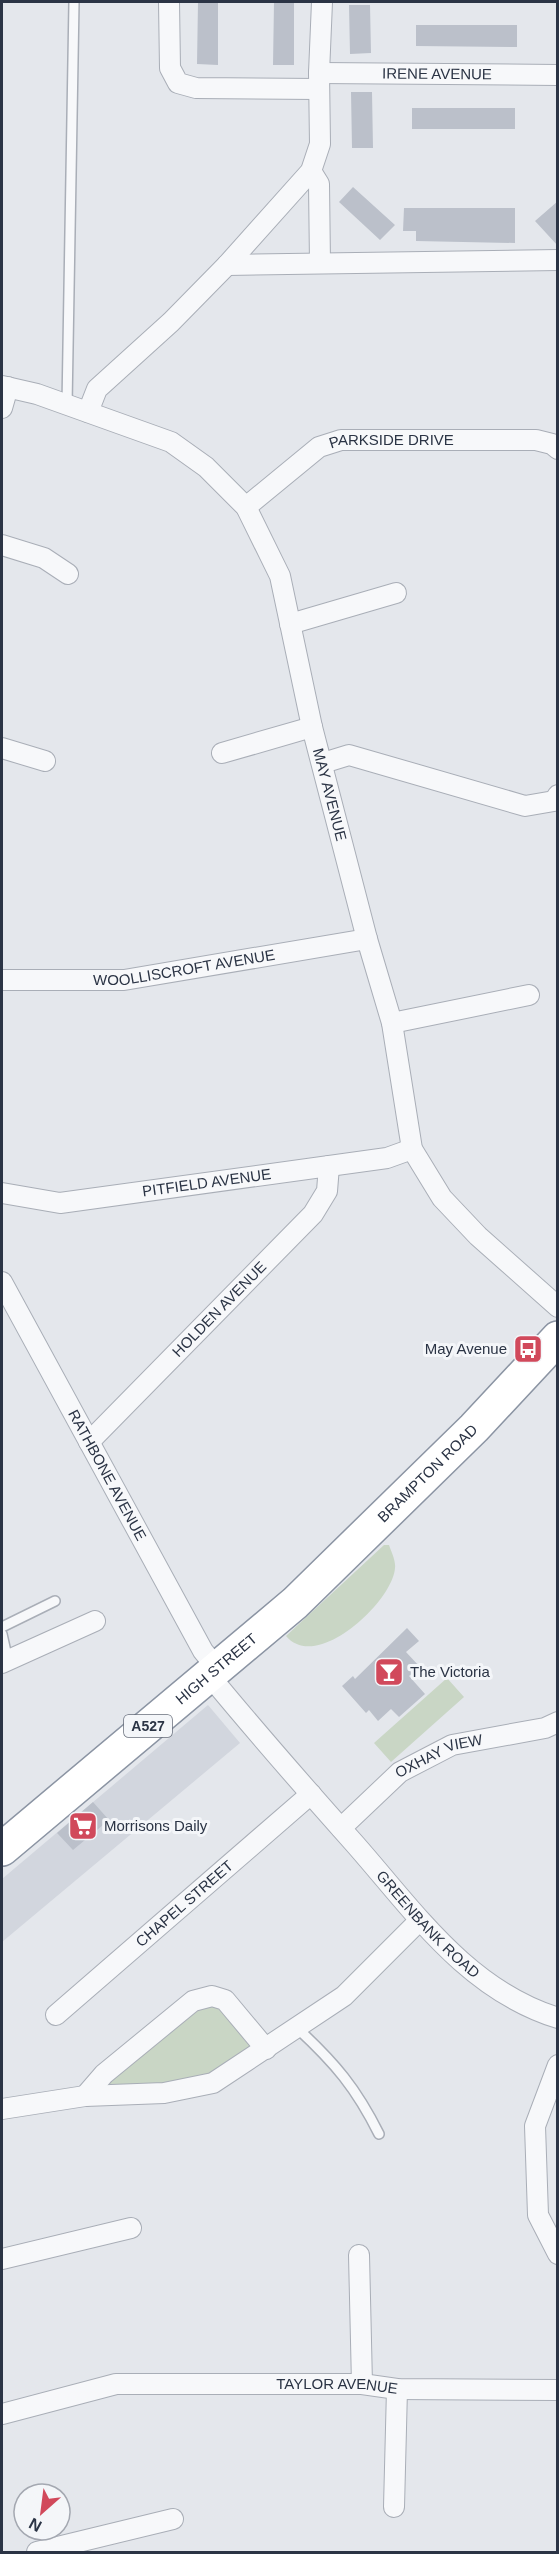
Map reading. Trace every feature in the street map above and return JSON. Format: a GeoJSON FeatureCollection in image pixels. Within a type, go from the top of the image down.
{"type":"FeatureCollection","features":[{"type":"Feature","properties":{"kind":"highway","name":"BRAMPTON ROAD"},"geometry":{"type":"LineString","coordinates":[[295,1603],[474,1428],[558,1338]]}},
{"type":"Feature","properties":{"kind":"highway","name":"HIGH STREET"},"geometry":{"type":"LineString","coordinates":[[2,1849],[295,1603]]}},
{"type":"Feature","properties":{"kind":"street","name":"IRENE AVENUE"},"geometry":{"type":"LineString","coordinates":[[169,2],[170,68],[178,83],[196,88],[318,81],[558,75]]}},
{"type":"Feature","properties":{"kind":"street"},"geometry":{"type":"LineString","coordinates":[[88,412],[97,389],[171,322],[227,265],[310,171],[320,144],[318,81],[322,2]]}},
{"type":"Feature","properties":{"kind":"street"},"geometry":{"type":"LineString","coordinates":[[310,171],[319,184],[320,263]]}},
{"type":"Feature","properties":{"kind":"street"},"geometry":{"type":"LineString","coordinates":[[227,265],[558,260]]}},
{"type":"Feature","properties":{"kind":"street","name":"MAY AVENUE"},"geometry":{"type":"LineString","coordinates":[[5,386],[88,412],[171,442],[206,467],[246,507],[280,576],[312,727],[367,939],[392,1023],[412,1149],[442,1198],[478,1236],[558,1307]]}},
{"type":"Feature","properties":{"kind":"street"},"geometry":{"type":"LineString","coordinates":[[2,408],[5,386]]}},
{"type":"Feature","properties":{"kind":"street","name":"PARKSIDE DRIVE"},"geometry":{"type":"LineString","coordinates":[[246,507],[319,447],[341,440],[536,440],[552,444],[558,449]]}},
{"type":"Feature","properties":{"kind":"street"},"geometry":{"type":"LineString","coordinates":[[2,545],[44,558],[68,574]]}},
{"type":"Feature","properties":{"kind":"street"},"geometry":{"type":"LineString","coordinates":[[290,624],[396,593]]}},
{"type":"Feature","properties":{"kind":"street"},"geometry":{"type":"LineString","coordinates":[[222,753],[312,727]]}},
{"type":"Feature","properties":{"kind":"street"},"geometry":{"type":"LineString","coordinates":[[2,748],[45,761]]}},
{"type":"Feature","properties":{"kind":"street"},"geometry":{"type":"LineString","coordinates":[[323,763],[349,755],[525,806],[556,801]]}},
{"type":"Feature","properties":{"kind":"street","name":"WOOLLISCROFT AVENUE"},"geometry":{"type":"LineString","coordinates":[[2,980],[124,980],[367,939]]}},
{"type":"Feature","properties":{"kind":"street"},"geometry":{"type":"LineString","coordinates":[[392,1023],[529,995]]}},
{"type":"Feature","properties":{"kind":"street","name":"PITFIELD AVENUE"},"geometry":{"type":"LineString","coordinates":[[2,1193],[60,1203],[387,1158],[412,1149]]}},
{"type":"Feature","properties":{"kind":"street","name":"HOLDEN AVENUE"},"geometry":{"type":"LineString","coordinates":[[89,1442],[313,1214],[327,1191],[329,1166]]}},
{"type":"Feature","properties":{"kind":"street","name":"RATHBONE AVENUE"},"geometry":{"type":"LineString","coordinates":[[2,1282],[213,1672],[314,1798]]}},
{"type":"Feature","properties":{"kind":"street"},"geometry":{"type":"LineString","coordinates":[[5,1662],[95,1621]]}},
{"type":"Feature","properties":{"kind":"street","name":"OXHAY VIEW"},"geometry":{"type":"LineString","coordinates":[[341,1828],[400,1772],[452,1745],[545,1728],[558,1722]]}},
{"type":"Feature","properties":{"kind":"street","name":"GREENBANK ROAD"},"geometry":{"type":"LineString","coordinates":[[314,1798],[418,1921],[477,1977],[516,2001],[558,2018]]}},
{"type":"Feature","properties":{"kind":"street","name":"CHAPEL STREET"},"geometry":{"type":"LineString","coordinates":[[56,2015],[314,1798]]}},
{"type":"Feature","properties":{"kind":"street"},"geometry":{"type":"LineString","coordinates":[[2,2109],[85,2096],[164,2093],[213,2083],[344,1996],[418,1921]]}},
{"type":"Feature","properties":{"kind":"street"},"geometry":{"type":"LineString","coordinates":[[85,2096],[104,2074],[193,2001],[212,1996],[225,2000],[266,2049]]}},
{"type":"Feature","properties":{"kind":"street"},"geometry":{"type":"LineString","coordinates":[[558,2065],[535,2126],[538,2215],[558,2254]]}},
{"type":"Feature","properties":{"kind":"street"},"geometry":{"type":"LineString","coordinates":[[2,2259],[131,2228]]}},
{"type":"Feature","properties":{"kind":"street"},"geometry":{"type":"LineString","coordinates":[[359,2255],[362,2384]]}},
{"type":"Feature","properties":{"kind":"street","name":"TAYLOR AVENUE"},"geometry":{"type":"LineString","coordinates":[[2,2414],[116,2384],[362,2384],[398,2389],[558,2390]]}},
{"type":"Feature","properties":{"kind":"street"},"geometry":{"type":"LineString","coordinates":[[394,2507],[398,2389]]}},
{"type":"Feature","properties":{"kind":"street"},"geometry":{"type":"LineString","coordinates":[[37,2553],[173,2519]]}},
{"type":"Feature","properties":{"kind":"lane"},"geometry":{"type":"LineString","coordinates":[[67,405],[74,2]]}},
{"type":"Feature","properties":{"kind":"lane"},"geometry":{"type":"LineString","coordinates":[[2,1627],[55,1601]]}},
{"type":"Feature","properties":{"kind":"lane"},"geometry":{"type":"LineString","coordinates":[[2,1635],[5,1662]]}},
{"type":"Feature","properties":{"kind":"lane"},"geometry":{"type":"LineString","coordinates":[[297,2028],[333,2060],[361,2099],[379,2134]]}},
{"type":"Feature","properties":{"kind":"shaded area"},"geometry":{"type":"Polygon","coordinates":[[[208,1705],[240,1743],[2,1942],[2,1879],[208,1705]]]}},
{"type":"Feature","properties":{"kind":"green space"},"geometry":{"type":"Polygon","coordinates":[[[384,1545],[389,1545],[395,1568],[391,1582],[368,1614],[334,1639],[316,1646],[300,1645],[286,1636],[384,1545]]]}},
{"type":"Feature","properties":{"kind":"green space"},"geometry":{"type":"Polygon","coordinates":[[[447,1678],[464,1697],[391,1762],[374,1743],[447,1678]]]}},
{"type":"Feature","properties":{"kind":"green space"},"geometry":{"type":"Polygon","coordinates":[[[212,1996],[266,2049],[213,2083],[85,2096],[212,1996]]]}},
{"type":"Feature","properties":{"kind":"building"},"geometry":{"type":"Polygon","coordinates":[[[198,2],[218,2],[218,65],[197,64],[198,2]]]}},
{"type":"Feature","properties":{"kind":"building"},"geometry":{"type":"Polygon","coordinates":[[[274,2],[294,2],[294,65],[273,65],[274,2]]]}},
{"type":"Feature","properties":{"kind":"building"},"geometry":{"type":"Polygon","coordinates":[[[349,5],[370,5],[371,53],[350,54],[349,5]]]}},
{"type":"Feature","properties":{"kind":"building"},"geometry":{"type":"Polygon","coordinates":[[[416,25],[517,25],[517,47],[416,46],[416,25]]]}},
{"type":"Feature","properties":{"kind":"building"},"geometry":{"type":"Polygon","coordinates":[[[351,92],[372,92],[373,148],[352,148],[351,92]]]}},
{"type":"Feature","properties":{"kind":"building"},"geometry":{"type":"Polygon","coordinates":[[[412,108],[515,108],[515,129],[412,129],[412,108]]]}},
{"type":"Feature","properties":{"kind":"building"},"geometry":{"type":"Polygon","coordinates":[[[353,187],[395,225],[380,240],[339,202],[353,187]]]}},
{"type":"Feature","properties":{"kind":"building"},"geometry":{"type":"Polygon","coordinates":[[[558,201],[558,246],[535,221],[558,201]]]}},
{"type":"Feature","properties":{"kind":"building"},"geometry":{"type":"Polygon","coordinates":[[[404,208],[515,208],[515,243],[416,241],[416,231],[403,231],[404,208]]]}},
{"type":"Feature","properties":{"kind":"building","name":"The Victoria"},"geometry":{"type":"Polygon","coordinates":[[[407,1628],[419,1641],[406,1652],[420,1667],[409,1676],[425,1694],[399,1717],[391,1709],[378,1721],[369,1710],[366,1713],[342,1686],[353,1676],[355,1679],[407,1628]]]}},
{"type":"Feature","properties":{"kind":"building","name":"Morrisons Daily"},"geometry":{"type":"Polygon","coordinates":[[[93,1802],[109,1820],[73,1850],[57,1833],[93,1802]]]}},
{"type":"Feature","properties":{"kind":"place","name":"May Avenue"},"geometry":{"type":"Point","coordinates":[528,1349]}},
{"type":"Feature","properties":{"kind":"place","name":"The Victoria"},"geometry":{"type":"Point","coordinates":[389,1672]}},
{"type":"Feature","properties":{"kind":"place","name":"Morrisons Daily"},"geometry":{"type":"Point","coordinates":[83,1826]}}]}
